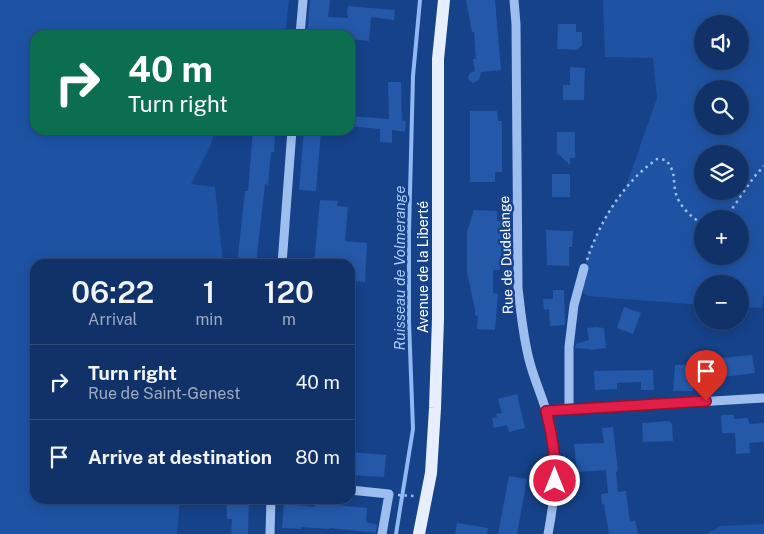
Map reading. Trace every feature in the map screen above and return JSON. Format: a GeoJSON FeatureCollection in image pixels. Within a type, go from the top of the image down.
{"type":"FeatureCollection","features":[{"type":"Feature","properties":{"kind":"main road","name":"Avenue de la Liberté"},"geometry":{"type":"LineString","coordinates":[[419,534],[430,472],[435,408],[438,319],[438,59],[444,0]]}},
{"type":"Feature","properties":{"kind":"street"},"geometry":{"type":"LineString","coordinates":[[300,30],[302,0]]}},
{"type":"Feature","properties":{"kind":"street","name":"Rue de Dudelange"},"geometry":{"type":"LineString","coordinates":[[514,0],[516,24],[518,288],[522,323],[530,363],[553,438],[556,467],[553,509],[548,534]]}},
{"type":"Feature","properties":{"kind":"street"},"geometry":{"type":"LineString","coordinates":[[282,259],[292,135]]}},
{"type":"Feature","properties":{"kind":"street"},"geometry":{"type":"LineString","coordinates":[[569,409],[569,347],[574,305],[584,268]]}},
{"type":"Feature","properties":{"kind":"street"},"geometry":{"type":"LineString","coordinates":[[546,411],[764,398]]}},
{"type":"Feature","properties":{"kind":"street"},"geometry":{"type":"LineString","coordinates":[[355,491],[389,494],[382,534]]}},
{"type":"Feature","properties":{"kind":"street"},"geometry":{"type":"LineString","coordinates":[[270,534],[271,504]]}},
{"type":"Feature","properties":{"kind":"path"},"geometry":{"type":"LineString","coordinates":[[584,268],[594,239],[610,209],[640,172],[657,159],[666,160],[673,169],[676,197],[694,218]]}},
{"type":"Feature","properties":{"kind":"path"},"geometry":{"type":"LineString","coordinates":[[731,210],[764,166]]}},
{"type":"Feature","properties":{"kind":"path"},"geometry":{"type":"LineString","coordinates":[[389,494],[426,497]]}},
{"type":"Feature","properties":{"kind":"shaded area"},"geometry":{"type":"Polygon","coordinates":[[[0,0],[289,0],[286,30],[30,30],[30,135],[214,135],[191,184],[215,187],[222,259],[30,259],[30,504],[180,504],[177,534],[0,534],[0,0]]]}},
{"type":"Feature","properties":{"kind":"shaded area"},"geometry":{"type":"Polygon","coordinates":[[[603,0],[764,0],[764,293],[762,308],[749,307],[749,275],[694,275],[694,304],[588,296],[583,293],[584,268],[591,246],[610,209],[625,189],[657,98],[653,58],[605,57],[603,0]]]}},
{"type":"Feature","properties":{"kind":"shaded area"},"geometry":{"type":"Polygon","coordinates":[[[764,524],[764,534],[706,534],[721,526],[764,524]]]}},
{"type":"Feature","properties":{"kind":"building"},"geometry":{"type":"Polygon","coordinates":[[[310,0],[330,0],[328,17],[348,18],[348,6],[395,10],[394,20],[371,17],[369,41],[355,40],[355,30],[307,30],[310,0]]]}},
{"type":"Feature","properties":{"kind":"building"},"geometry":{"type":"Polygon","coordinates":[[[466,0],[495,0],[501,70],[481,72],[479,80],[473,83],[468,77],[470,73],[475,71],[473,59],[476,59],[474,32],[472,32],[466,0]]]}},
{"type":"Feature","properties":{"kind":"building"},"geometry":{"type":"Polygon","coordinates":[[[558,24],[576,24],[576,32],[582,32],[582,45],[577,50],[557,49],[558,24]]]}},
{"type":"Feature","properties":{"kind":"building"},"geometry":{"type":"Polygon","coordinates":[[[570,67],[585,68],[584,100],[563,100],[563,85],[570,85],[570,67]]]}},
{"type":"Feature","properties":{"kind":"building"},"geometry":{"type":"Polygon","coordinates":[[[388,82],[401,82],[402,120],[406,121],[405,132],[392,130],[392,143],[380,142],[380,129],[355,126],[355,116],[389,119],[388,82]]]}},
{"type":"Feature","properties":{"kind":"building"},"geometry":{"type":"Polygon","coordinates":[[[470,111],[497,111],[498,121],[502,121],[502,172],[495,172],[495,182],[470,182],[470,111]]]}},
{"type":"Feature","properties":{"kind":"building"},"geometry":{"type":"Polygon","coordinates":[[[557,132],[575,132],[575,158],[570,158],[570,165],[557,153],[557,132]]]}},
{"type":"Feature","properties":{"kind":"building"},"geometry":{"type":"Polygon","coordinates":[[[253,135],[275,135],[274,152],[271,152],[268,185],[265,184],[257,259],[238,259],[245,191],[248,191],[253,135]]]}},
{"type":"Feature","properties":{"kind":"building"},"geometry":{"type":"Polygon","coordinates":[[[304,135],[321,135],[316,191],[299,190],[304,135]]]}},
{"type":"Feature","properties":{"kind":"building"},"geometry":{"type":"Polygon","coordinates":[[[552,174],[570,174],[570,197],[552,197],[552,174]]]}},
{"type":"Feature","properties":{"kind":"building"},"geometry":{"type":"Polygon","coordinates":[[[320,200],[338,201],[337,206],[348,207],[345,241],[367,243],[365,282],[355,281],[355,259],[314,259],[320,200]]]}},
{"type":"Feature","properties":{"kind":"building"},"geometry":{"type":"Polygon","coordinates":[[[474,210],[497,211],[497,221],[501,221],[501,246],[506,246],[503,256],[500,256],[500,270],[493,270],[493,293],[498,294],[495,330],[477,329],[478,316],[475,315],[467,272],[467,232],[474,210]]]}},
{"type":"Feature","properties":{"kind":"building"},"geometry":{"type":"Polygon","coordinates":[[[546,230],[573,231],[572,247],[569,247],[569,266],[547,265],[546,230]]]}},
{"type":"Feature","properties":{"kind":"building"},"geometry":{"type":"Polygon","coordinates":[[[553,290],[564,290],[565,325],[550,326],[549,309],[544,310],[543,299],[553,299],[553,290]]]}},
{"type":"Feature","properties":{"kind":"building"},"geometry":{"type":"Polygon","coordinates":[[[624,307],[641,313],[633,334],[617,328],[624,307]]]}},
{"type":"Feature","properties":{"kind":"building"},"geometry":{"type":"Polygon","coordinates":[[[587,328],[604,328],[606,348],[590,350],[575,348],[576,344],[589,340],[587,328]]]}},
{"type":"Feature","properties":{"kind":"building"},"geometry":{"type":"Polygon","coordinates":[[[752,355],[755,373],[724,377],[721,358],[752,355]]]}},
{"type":"Feature","properties":{"kind":"building"},"geometry":{"type":"Polygon","coordinates":[[[675,365],[693,365],[693,391],[673,391],[675,365]]]}},
{"type":"Feature","properties":{"kind":"building"},"geometry":{"type":"Polygon","coordinates":[[[653,370],[654,390],[641,390],[641,382],[617,383],[617,389],[595,390],[594,371],[653,370]]]}},
{"type":"Feature","properties":{"kind":"building"},"geometry":{"type":"Polygon","coordinates":[[[517,394],[525,428],[509,432],[507,425],[494,428],[492,418],[497,417],[496,414],[502,413],[498,399],[517,394]]]}},
{"type":"Feature","properties":{"kind":"building"},"geometry":{"type":"Polygon","coordinates":[[[721,415],[734,415],[734,419],[748,418],[749,424],[764,423],[764,442],[749,443],[750,453],[736,454],[735,433],[722,433],[721,415]]]}},
{"type":"Feature","properties":{"kind":"building"},"geometry":{"type":"Polygon","coordinates":[[[669,421],[672,424],[673,441],[643,442],[642,423],[669,421]]]}},
{"type":"Feature","properties":{"kind":"building"},"geometry":{"type":"Polygon","coordinates":[[[613,427],[618,471],[616,472],[618,492],[626,491],[630,522],[635,520],[638,534],[609,534],[601,494],[608,493],[606,470],[577,472],[574,444],[604,443],[602,428],[613,427]]]}},
{"type":"Feature","properties":{"kind":"building"},"geometry":{"type":"Polygon","coordinates":[[[355,452],[386,455],[384,477],[355,475],[355,452]]]}},
{"type":"Feature","properties":{"kind":"building"},"geometry":{"type":"Polygon","coordinates":[[[509,476],[527,479],[517,534],[498,534],[509,476]]]}},
{"type":"Feature","properties":{"kind":"building"},"geometry":{"type":"Polygon","coordinates":[[[226,504],[249,504],[248,534],[231,534],[232,519],[227,519],[226,504]]]}},
{"type":"Feature","properties":{"kind":"building"},"geometry":{"type":"Polygon","coordinates":[[[284,504],[315,507],[316,504],[326,504],[367,508],[366,522],[377,525],[376,533],[330,528],[282,528],[284,504]]]}},
{"type":"Feature","properties":{"kind":"building"},"geometry":{"type":"Polygon","coordinates":[[[457,523],[488,528],[487,534],[455,534],[457,523]]]}},
{"type":"Feature","properties":{"kind":"waterway","name":"Ruisseau de Volmerange"},"geometry":{"type":"LineString","coordinates":[[396,534],[413,429],[409,322],[409,232],[413,76],[420,0]]}},
{"type":"Feature","properties":{"kind":"route"},"geometry":{"type":"LineString","coordinates":[[555,481],[556,467],[553,438],[546,411],[706,401]]}}]}
